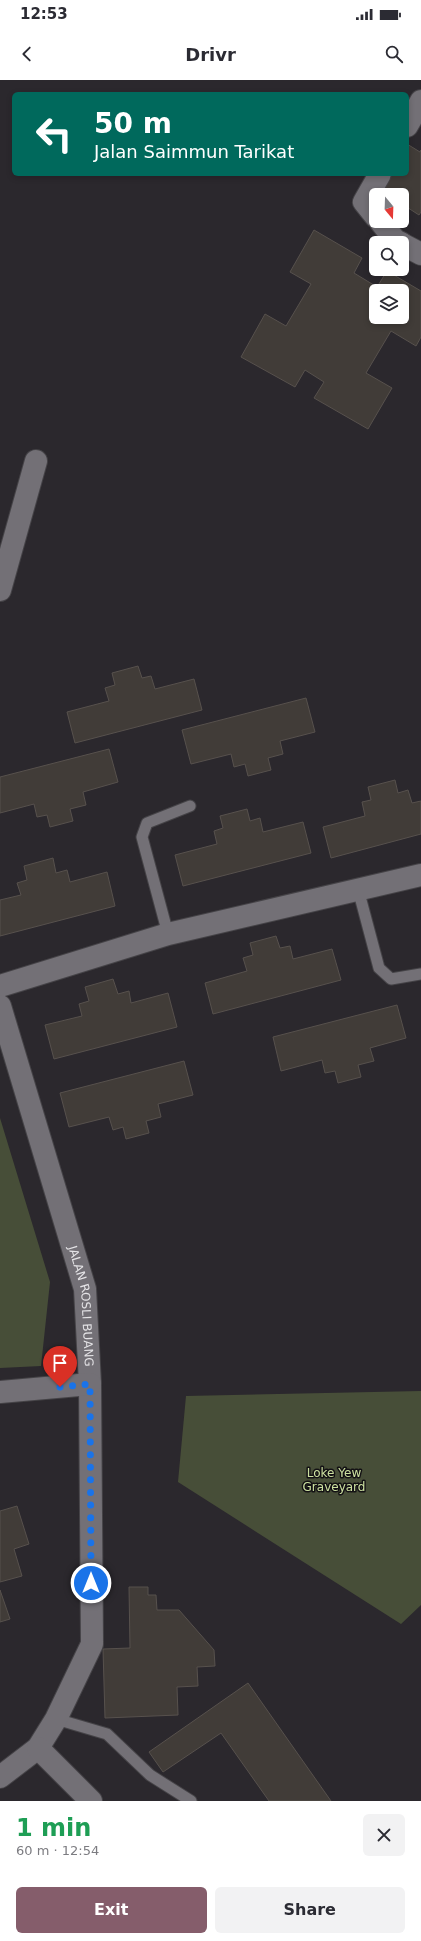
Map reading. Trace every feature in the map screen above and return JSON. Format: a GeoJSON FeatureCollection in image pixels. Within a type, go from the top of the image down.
{"type":"FeatureCollection","features":[{"type":"Feature","properties":{"kind":"street"},"geometry":{"type":"LineString","coordinates":[[409,123],[421,102]]}},
{"type":"Feature","properties":{"kind":"street"},"geometry":{"type":"LineString","coordinates":[[372,188],[379,176]]}},
{"type":"Feature","properties":{"kind":"street"},"geometry":{"type":"LineString","coordinates":[[369,193],[364,202],[369,208]]}},
{"type":"Feature","properties":{"kind":"street"},"geometry":{"type":"LineString","coordinates":[[386,228],[392,236]]}},
{"type":"Feature","properties":{"kind":"street"},"geometry":{"type":"LineString","coordinates":[[409,247],[421,254]]}},
{"type":"Feature","properties":{"kind":"street"},"geometry":{"type":"LineString","coordinates":[[0,590],[36,461]]}},
{"type":"Feature","properties":{"kind":"street"},"geometry":{"type":"LineString","coordinates":[[0,986],[168,934],[421,875]]}},
{"type":"Feature","properties":{"kind":"street","name":"JALAN ROSLI BUANG"},"geometry":{"type":"LineString","coordinates":[[0,1006],[85,1289],[90,1384],[92,1644],[56,1719],[38,1748],[0,1777]]}},
{"type":"Feature","properties":{"kind":"street"},"geometry":{"type":"LineString","coordinates":[[0,1392],[90,1384]]}},
{"type":"Feature","properties":{"kind":"street"},"geometry":{"type":"LineString","coordinates":[[38,1748],[91,1801]]}},
{"type":"Feature","properties":{"kind":"lane"},"geometry":{"type":"LineString","coordinates":[[168,934],[142,837],[147,823],[190,806]]}},
{"type":"Feature","properties":{"kind":"lane"},"geometry":{"type":"LineString","coordinates":[[358,889],[379,968],[391,979],[421,974]]}},
{"type":"Feature","properties":{"kind":"lane"},"geometry":{"type":"LineString","coordinates":[[56,1719],[107,1734],[150,1775],[191,1801]]}},
{"type":"Feature","properties":{"kind":"green space"},"geometry":{"type":"Polygon","coordinates":[[[0,1118],[50,1282],[41,1366],[0,1368],[0,1118]]]}},
{"type":"Feature","properties":{"kind":"green space","name":"Loke Yew Graveyard"},"geometry":{"type":"Polygon","coordinates":[[[421,1391],[421,1605],[401,1624],[178,1482],[186,1396],[421,1391]]]}},
{"type":"Feature","properties":{"kind":"building"},"geometry":{"type":"Polygon","coordinates":[[[409,145],[420,152],[421,150],[421,212],[419,215],[409,209],[409,188],[377,187],[385,176],[409,176],[409,145]]]}},
{"type":"Feature","properties":{"kind":"building"},"geometry":{"type":"Polygon","coordinates":[[[314,230],[362,258],[354,273],[372,284],[369,284],[369,324],[409,324],[409,284],[379,284],[384,276],[396,276],[421,291],[421,337],[416,346],[391,331],[366,373],[392,388],[368,429],[314,398],[324,382],[305,370],[295,387],[241,357],[265,314],[286,326],[311,284],[290,272],[314,230]]]}},
{"type":"Feature","properties":{"kind":"building"},"geometry":{"type":"Polygon","coordinates":[[[138,666],[142,678],[151,676],[155,689],[194,679],[202,710],[75,743],[67,712],[109,701],[105,688],[115,685],[112,673],[138,666]]]}},
{"type":"Feature","properties":{"kind":"building"},"geometry":{"type":"Polygon","coordinates":[[[306,698],[315,732],[280,741],[283,754],[268,758],[271,770],[248,776],[245,764],[234,767],[231,754],[191,764],[182,730],[306,698]]]}},
{"type":"Feature","properties":{"kind":"building"},"geometry":{"type":"Polygon","coordinates":[[[109,749],[118,782],[83,792],[86,805],[70,809],[73,821],[50,827],[47,815],[37,817],[34,804],[0,813],[0,777],[109,749]]]}},
{"type":"Feature","properties":{"kind":"building"},"geometry":{"type":"Polygon","coordinates":[[[395,780],[398,793],[408,790],[412,803],[421,801],[421,834],[331,858],[323,827],[365,816],[362,802],[371,800],[368,787],[395,780]]]}},
{"type":"Feature","properties":{"kind":"building"},"geometry":{"type":"Polygon","coordinates":[[[247,809],[250,821],[260,818],[263,832],[303,822],[311,853],[183,886],[175,855],[217,844],[214,831],[223,828],[220,816],[247,809]]]}},
{"type":"Feature","properties":{"kind":"building"},"geometry":{"type":"Polygon","coordinates":[[[53,858],[56,873],[67,870],[70,882],[107,872],[115,906],[0,936],[0,900],[21,895],[17,883],[27,880],[24,866],[53,858]]]}},
{"type":"Feature","properties":{"kind":"building"},"geometry":{"type":"Polygon","coordinates":[[[276,936],[280,948],[290,946],[293,959],[332,949],[341,980],[213,1014],[205,983],[247,971],[243,958],[253,955],[250,943],[276,936]]]}},
{"type":"Feature","properties":{"kind":"building"},"geometry":{"type":"Polygon","coordinates":[[[113,979],[118,994],[129,991],[131,1003],[168,993],[177,1027],[54,1059],[45,1025],[82,1016],[79,1004],[89,1001],[85,987],[113,979]]]}},
{"type":"Feature","properties":{"kind":"building"},"geometry":{"type":"Polygon","coordinates":[[[397,1005],[406,1038],[370,1048],[374,1061],[358,1065],[361,1077],[338,1083],[335,1071],[325,1073],[322,1060],[281,1071],[273,1037],[397,1005]]]}},
{"type":"Feature","properties":{"kind":"building"},"geometry":{"type":"Polygon","coordinates":[[[184,1061],[193,1095],[158,1104],[161,1117],[146,1121],[149,1133],[126,1139],[123,1127],[113,1130],[109,1117],[69,1127],[60,1093],[184,1061]]]}},
{"type":"Feature","properties":{"kind":"building"},"geometry":{"type":"Polygon","coordinates":[[[17,1506],[29,1544],[14,1549],[22,1576],[0,1582],[0,1511],[17,1506]]]}},
{"type":"Feature","properties":{"kind":"building"},"geometry":{"type":"Polygon","coordinates":[[[129,1587],[148,1587],[148,1595],[156,1595],[157,1610],[179,1610],[214,1650],[215,1666],[197,1667],[198,1686],[177,1687],[178,1715],[105,1718],[103,1649],[130,1648],[129,1587]]]}},
{"type":"Feature","properties":{"kind":"building"},"geometry":{"type":"Polygon","coordinates":[[[0,1590],[10,1619],[0,1622],[0,1590]]]}},
{"type":"Feature","properties":{"kind":"building"},"geometry":{"type":"Polygon","coordinates":[[[248,1683],[331,1801],[269,1801],[221,1733],[163,1772],[149,1752],[248,1683]]]}},
{"type":"Feature","properties":{"kind":"route"},"geometry":{"type":"LineString","coordinates":[[60,1387],[90,1384],[91,1583]]}}]}
